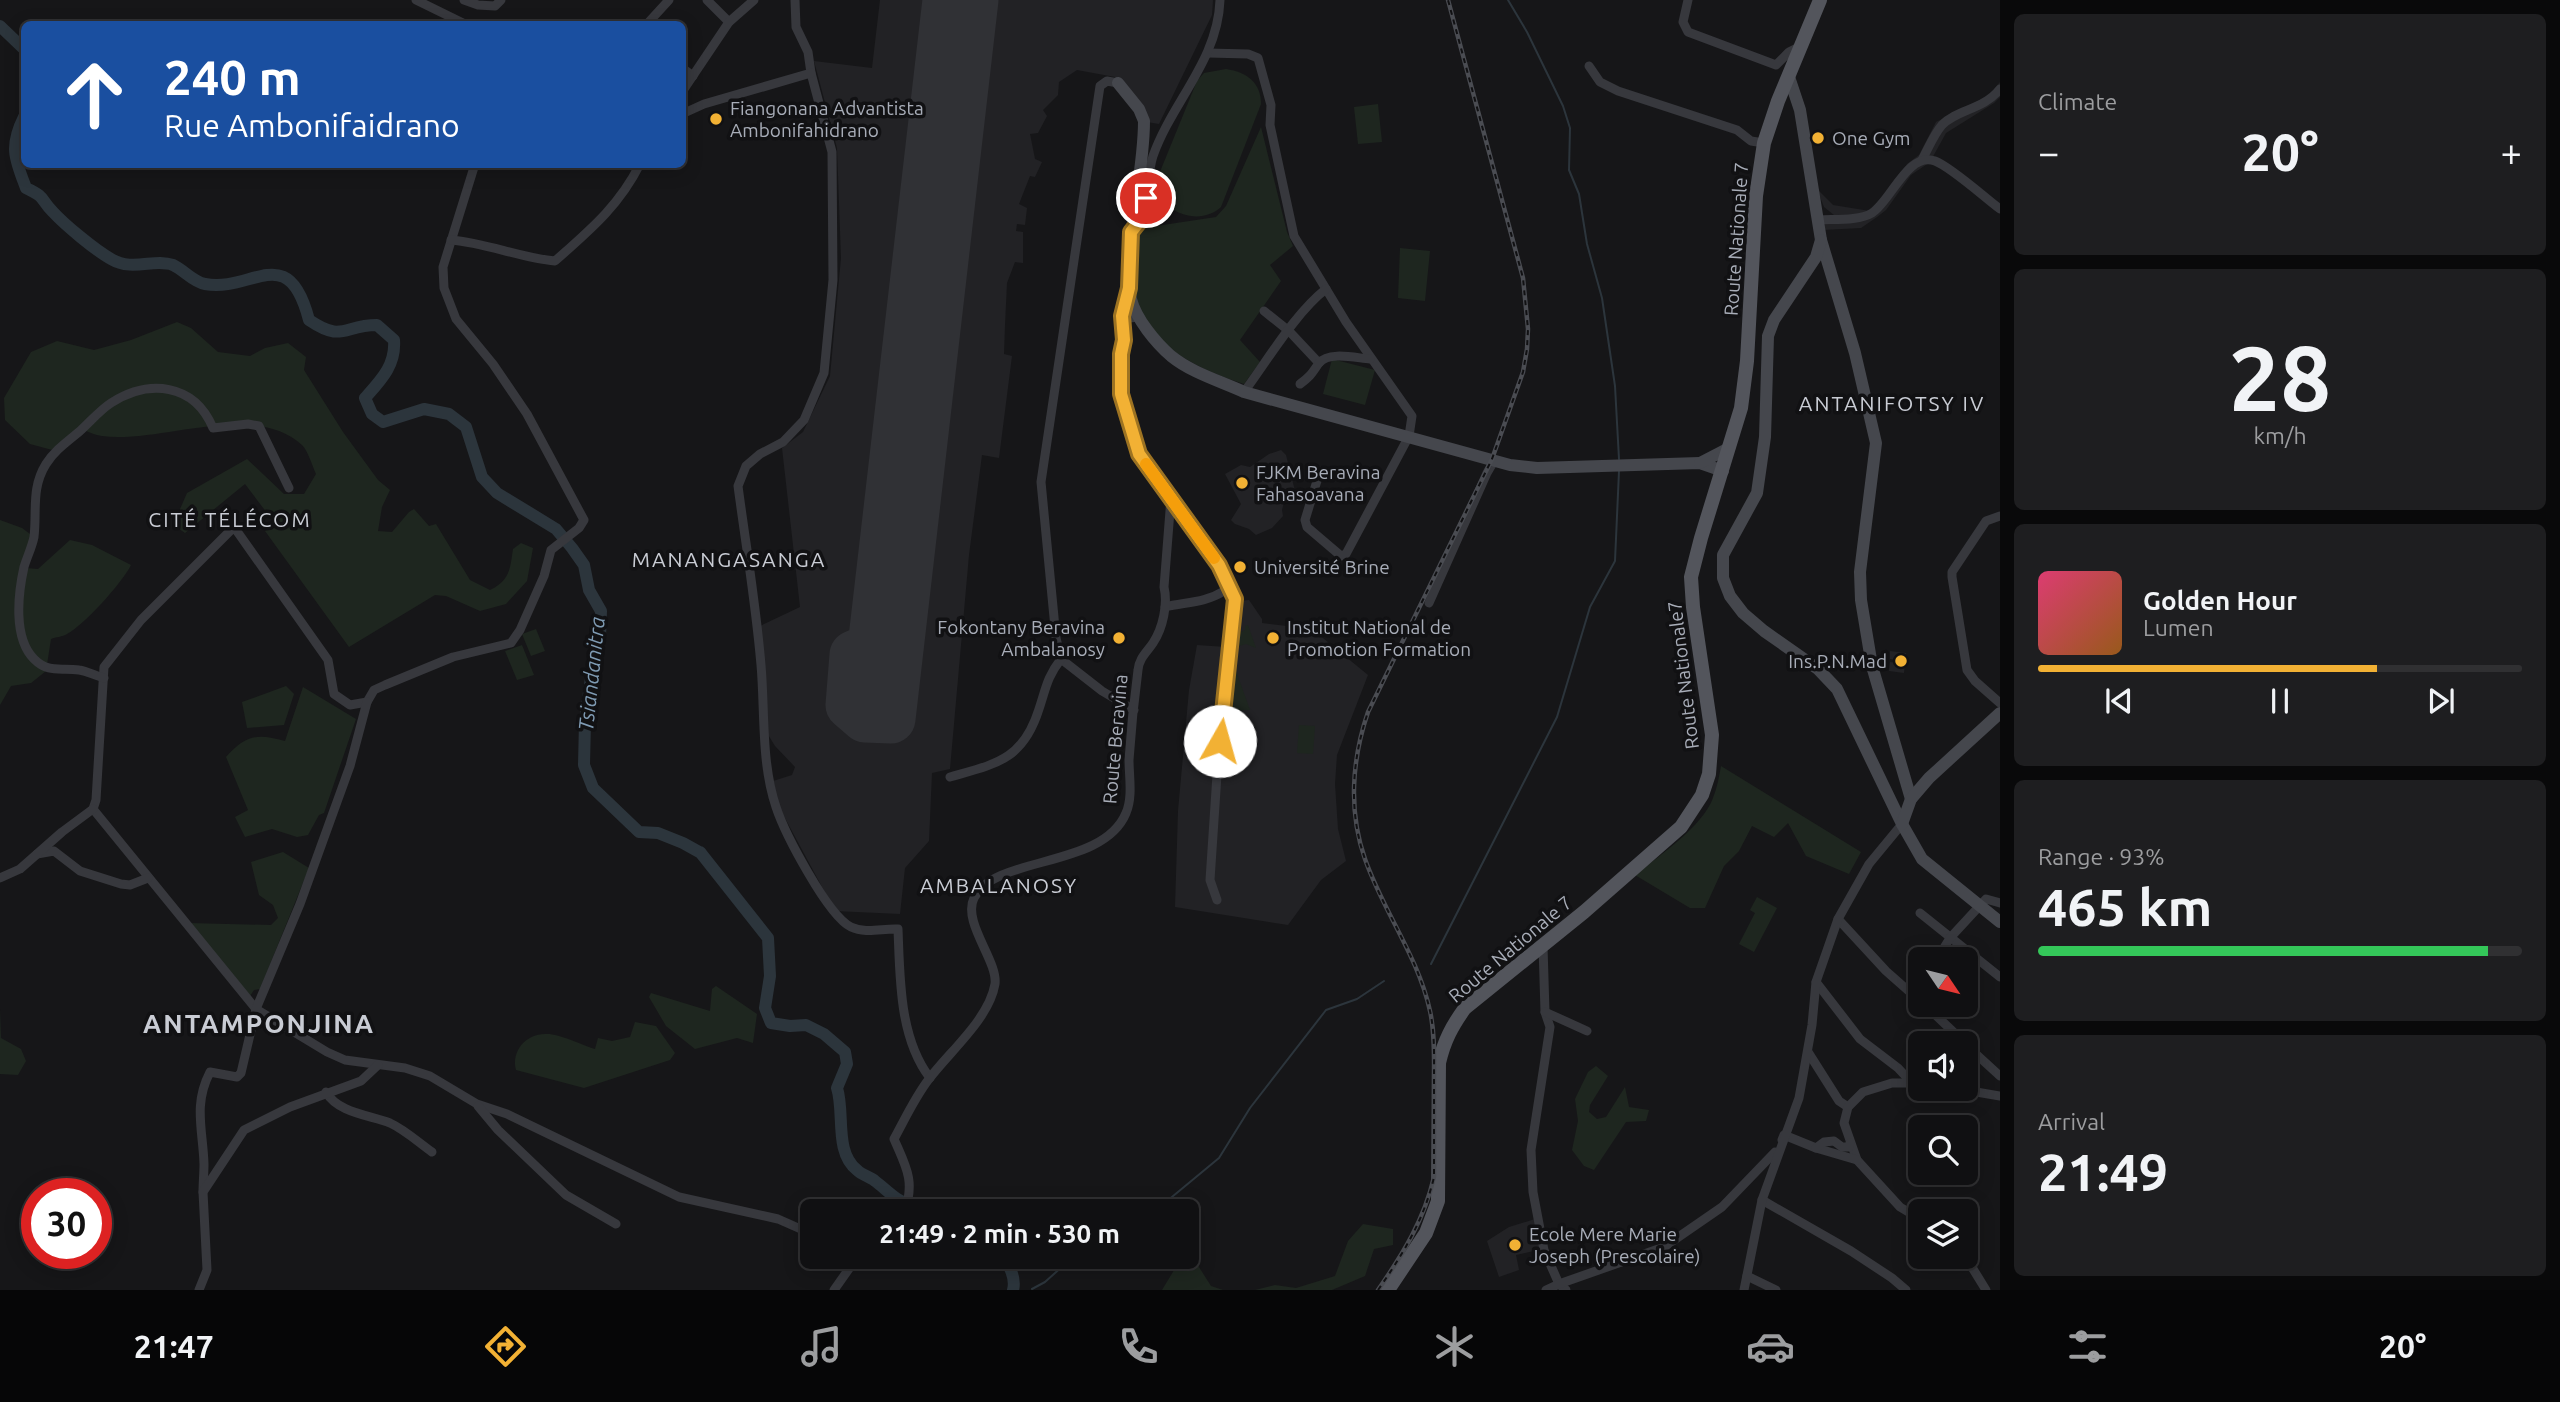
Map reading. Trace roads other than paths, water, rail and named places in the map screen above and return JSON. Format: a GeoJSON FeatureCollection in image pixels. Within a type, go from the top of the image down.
{"type":"FeatureCollection","features":[{"type":"Feature","properties":{"kind":"main road","name":"Route Nationale 7"},"geometry":{"type":"LineString","coordinates":[[1723,471],[1741,408],[1745,378],[1756,196],[1764,143],[1778,101],[1820,0]]}},
{"type":"Feature","properties":{"kind":"main road","name":"Route Nationale7"},"geometry":{"type":"LineString","coordinates":[[1702,795],[1709,774],[1712,735],[1691,577],[1723,471]]}},
{"type":"Feature","properties":{"kind":"main road","name":"Route Nationale 7"},"geometry":{"type":"LineString","coordinates":[[1388,1290],[1426,1233],[1438,1201],[1439,1063],[1452,1026],[1465,1008],[1543,946],[1681,827],[1702,795]]}},
{"type":"Feature","properties":{"kind":"street"},"geometry":{"type":"LineString","coordinates":[[416,0],[459,21]]}},
{"type":"Feature","properties":{"kind":"street"},"geometry":{"type":"LineString","coordinates":[[464,0],[478,5],[495,6],[501,0]]}},
{"type":"Feature","properties":{"kind":"street"},"geometry":{"type":"LineString","coordinates":[[650,21],[668,0]]}},
{"type":"Feature","properties":{"kind":"street"},"geometry":{"type":"LineString","coordinates":[[707,0],[729,22]]}},
{"type":"Feature","properties":{"kind":"street"},"geometry":{"type":"LineString","coordinates":[[686,86],[729,22],[754,0]]}},
{"type":"Feature","properties":{"kind":"street"},"geometry":{"type":"LineString","coordinates":[[795,0],[796,27],[808,52],[811,74],[832,152],[833,280],[824,373],[804,420],[783,442],[760,454],[746,466],[738,486],[758,626],[764,728],[776,807],[799,856],[833,911],[849,926],[864,932],[898,929],[902,998],[907,1022],[918,1063],[930,1078]]}},
{"type":"Feature","properties":{"kind":"street"},"geometry":{"type":"LineString","coordinates":[[1131,232],[1143,217],[1156,149],[1208,53],[1220,14],[1220,0]]}},
{"type":"Feature","properties":{"kind":"street"},"geometry":{"type":"LineString","coordinates":[[1688,0],[1683,22],[1688,32],[1776,65],[1789,52],[1801,46]]}},
{"type":"Feature","properties":{"kind":"street"},"geometry":{"type":"LineString","coordinates":[[1208,53],[1248,54],[1258,58],[1271,106],[1270,125],[1294,236],[1370,359],[1412,416],[1409,436],[1346,554],[1340,556],[1307,527],[1305,520],[1320,471]]}},
{"type":"Feature","properties":{"kind":"street"},"geometry":{"type":"LineString","coordinates":[[1589,66],[1600,82],[1618,91],[1737,130],[1751,141],[1764,143]]}},
{"type":"Feature","properties":{"kind":"street"},"geometry":{"type":"LineString","coordinates":[[686,71],[693,76]]}},
{"type":"Feature","properties":{"kind":"street"},"geometry":{"type":"LineString","coordinates":[[686,112],[704,104],[811,74]]}},
{"type":"Feature","properties":{"kind":"street"},"geometry":{"type":"LineString","coordinates":[[1789,77],[1801,110],[1821,240],[1855,353],[1876,443],[1860,572],[1861,600],[1872,666],[1911,799]]}},
{"type":"Feature","properties":{"kind":"street"},"geometry":{"type":"LineString","coordinates":[[1134,710],[1102,691],[1061,659],[1056,638],[1041,482],[1100,86],[1107,81],[1118,83],[1139,109],[1144,121],[1131,232],[1129,288],[1122,316],[1121,394],[1127,422],[1139,454],[1219,565],[1235,599],[1218,760],[1210,880],[1217,900]]}},
{"type":"Feature","properties":{"kind":"street"},"geometry":{"type":"LineString","coordinates":[[1819,220],[1870,215],[1880,207],[1909,169],[1922,160],[1943,124],[1977,108],[2000,89]]}},
{"type":"Feature","properties":{"kind":"street"},"geometry":{"type":"LineString","coordinates":[[1922,160],[1933,160],[1944,166],[2000,209]]}},
{"type":"Feature","properties":{"kind":"street"},"geometry":{"type":"LineString","coordinates":[[199,1290],[207,1270],[204,1164],[199,1118],[202,1088],[210,1072],[237,1077],[242,1073],[256,1009],[300,904],[346,777],[367,702],[374,690],[385,685],[453,657],[510,643],[520,630],[544,576],[551,550],[575,532],[584,520],[527,414],[456,319],[444,288],[443,267],[474,168]]}},
{"type":"Feature","properties":{"kind":"street"},"geometry":{"type":"LineString","coordinates":[[451,240],[555,261],[602,221],[628,188],[638,168]]}},
{"type":"Feature","properties":{"kind":"street"},"geometry":{"type":"LineString","coordinates":[[1821,240],[1816,257],[1774,320],[1768,336],[1765,437],[1756,493],[1723,555],[1723,578],[1730,596],[1743,613],[1818,669],[1838,689],[1902,824],[1922,859],[2000,922]]}},
{"type":"Feature","properties":{"kind":"street"},"geometry":{"type":"LineString","coordinates":[[1129,288],[1132,303],[1140,317],[1173,357],[1202,374],[1244,392],[1494,461],[1537,468],[1700,463],[1723,471]]}},
{"type":"Feature","properties":{"kind":"street"},"geometry":{"type":"LineString","coordinates":[[1244,392],[1289,331],[1317,296],[1326,289]]}},
{"type":"Feature","properties":{"kind":"street"},"geometry":{"type":"LineString","coordinates":[[1264,311],[1289,331],[1319,363]]}},
{"type":"Feature","properties":{"kind":"street"},"geometry":{"type":"LineString","coordinates":[[1122,324],[1129,318],[1140,317]]}},
{"type":"Feature","properties":{"kind":"street"},"geometry":{"type":"LineString","coordinates":[[1300,384],[1317,371],[1319,363],[1329,356],[1370,359]]}},
{"type":"Feature","properties":{"kind":"street"},"geometry":{"type":"LineString","coordinates":[[104,678],[80,670],[53,671],[34,659],[22,638],[19,600],[24,568],[34,537],[36,484],[56,450],[109,404],[134,390],[165,387],[206,411],[213,428],[248,424],[259,426],[289,488]]}},
{"type":"Feature","properties":{"kind":"street"},"geometry":{"type":"LineString","coordinates":[[1700,463],[1729,448]]}},
{"type":"Feature","properties":{"kind":"street"},"geometry":{"type":"LineString","coordinates":[[1429,603],[1494,461]]}},
{"type":"Feature","properties":{"kind":"street","name":"Route Beravina"},"geometry":{"type":"LineString","coordinates":[[909,1199],[911,1192],[909,1177],[894,1139],[930,1078],[991,1000],[995,980],[971,914],[974,898],[987,882],[998,876],[1055,860],[1097,842],[1118,828],[1128,810],[1130,738],[1138,665],[1158,634],[1167,601],[1164,587],[1171,498]]}},
{"type":"Feature","properties":{"kind":"street"},"geometry":{"type":"LineString","coordinates":[[2000,516],[1986,521],[1952,572],[1967,670],[1975,681],[2000,703]]}},
{"type":"Feature","properties":{"kind":"street"},"geometry":{"type":"LineString","coordinates":[[0,877],[20,869],[93,809],[96,800],[104,667],[141,620],[234,527],[328,660],[334,694],[350,705],[367,702]]}},
{"type":"Feature","properties":{"kind":"street"},"geometry":{"type":"LineString","coordinates":[[1165,607],[1214,597],[1224,591],[1226,579]]}},
{"type":"Feature","properties":{"kind":"street"},"geometry":{"type":"LineString","coordinates":[[950,777],[998,764],[1019,746],[1032,730],[1049,675],[1061,659]]}},
{"type":"Feature","properties":{"kind":"street"},"geometry":{"type":"LineString","coordinates":[[1744,1290],[1762,1199],[1799,1098],[1808,1052],[1816,982],[1838,919],[1869,864],[1902,824],[1911,799],[1929,778],[2000,713]]}},
{"type":"Feature","properties":{"kind":"street"},"geometry":{"type":"LineString","coordinates":[[93,809],[256,1009],[327,1052],[345,1059],[404,1068],[430,1076],[477,1104],[507,1114],[679,1197],[778,1219],[800,1229]]}},
{"type":"Feature","properties":{"kind":"street"},"geometry":{"type":"LineString","coordinates":[[37,853],[54,851],[80,871],[121,884],[130,885],[148,878]]}},
{"type":"Feature","properties":{"kind":"street"},"geometry":{"type":"LineString","coordinates":[[1944,947],[1950,937],[1986,899],[2000,903]]}},
{"type":"Feature","properties":{"kind":"street"},"geometry":{"type":"LineString","coordinates":[[1920,913],[2000,978]]}},
{"type":"Feature","properties":{"kind":"street"},"geometry":{"type":"LineString","coordinates":[[1838,919],[1886,971],[1908,990]]}},
{"type":"Feature","properties":{"kind":"street"},"geometry":{"type":"LineString","coordinates":[[1543,946],[1545,1012],[1550,1027],[1531,1150],[1541,1237],[1562,1287]]}},
{"type":"Feature","properties":{"kind":"street"},"geometry":{"type":"LineString","coordinates":[[1816,982],[1860,1040],[1908,1076]]}},
{"type":"Feature","properties":{"kind":"street"},"geometry":{"type":"LineString","coordinates":[[1545,1012],[1587,1031]]}},
{"type":"Feature","properties":{"kind":"street"},"geometry":{"type":"LineString","coordinates":[[1938,1017],[1952,1031]]}},
{"type":"Feature","properties":{"kind":"street"},"geometry":{"type":"LineString","coordinates":[[1808,1052],[1839,1101],[1848,1107]]}},
{"type":"Feature","properties":{"kind":"street"},"geometry":{"type":"LineString","coordinates":[[1978,1055],[2000,1076]]}},
{"type":"Feature","properties":{"kind":"street"},"geometry":{"type":"LineString","coordinates":[[203,1192],[244,1130],[326,1092],[361,1081],[377,1065]]}},
{"type":"Feature","properties":{"kind":"street"},"geometry":{"type":"LineString","coordinates":[[1908,1083],[1892,1083],[1863,1092],[1848,1107],[1844,1123],[1857,1160],[1900,1208],[1908,1212]]}},
{"type":"Feature","properties":{"kind":"street"},"geometry":{"type":"LineString","coordinates":[[326,1092],[331,1101],[365,1116],[390,1123],[432,1152]]}},
{"type":"Feature","properties":{"kind":"street"},"geometry":{"type":"LineString","coordinates":[[1978,1092],[2000,1096]]}},
{"type":"Feature","properties":{"kind":"street"},"geometry":{"type":"LineString","coordinates":[[477,1104],[498,1129],[566,1195],[615,1224]]}},
{"type":"Feature","properties":{"kind":"street"},"geometry":{"type":"LineString","coordinates":[[498,1129],[507,1114]]}},
{"type":"Feature","properties":{"kind":"street"},"geometry":{"type":"LineString","coordinates":[[1546,1290],[1562,1287],[1664,1247],[1722,1207],[1766,1164],[1784,1135]]}},
{"type":"Feature","properties":{"kind":"street"},"geometry":{"type":"LineString","coordinates":[[1784,1135],[1857,1160]]}},
{"type":"Feature","properties":{"kind":"street"},"geometry":{"type":"LineString","coordinates":[[1816,1148],[1824,1142],[1834,1141],[1842,1147],[1849,1147],[1850,1143]]}},
{"type":"Feature","properties":{"kind":"street"},"geometry":{"type":"LineString","coordinates":[[1762,1199],[1851,1251],[1906,1290]]}},
{"type":"Feature","properties":{"kind":"street"},"geometry":{"type":"LineString","coordinates":[[834,1290],[849,1269]]}},
{"type":"Feature","properties":{"kind":"street"},"geometry":{"type":"LineString","coordinates":[[1973,1269],[1986,1290]]}},
{"type":"Feature","properties":{"kind":"street"},"geometry":{"type":"LineString","coordinates":[[1747,1276],[1776,1290]]}},
{"type":"Feature","properties":{"kind":"waterway"},"geometry":{"type":"LineString","coordinates":[[1508,0],[1527,32],[1563,106],[1570,128],[1569,170],[1579,194],[1587,244],[1602,298],[1615,386],[1619,459]]}},
{"type":"Feature","properties":{"kind":"waterway","name":"Tsiandanitra"},"geometry":{"type":"LineString","coordinates":[[0,26],[21,46]]}},
{"type":"Feature","properties":{"kind":"waterway","name":"Tsiandanitra"},"geometry":{"type":"LineString","coordinates":[[21,123],[16,137],[15,153],[26,188],[40,196],[58,217],[104,255],[119,263],[173,265],[205,284],[222,285],[279,275],[290,281],[300,296],[309,320],[320,327],[336,332],[377,325],[394,340],[390,365],[365,398],[372,414],[383,422],[424,409],[449,414],[466,427],[482,477],[497,493],[556,529],[584,565],[589,590],[601,611],[600,637],[592,670],[585,722],[584,765],[593,788],[639,832],[658,833],[701,853]]}},
{"type":"Feature","properties":{"kind":"waterway"},"geometry":{"type":"LineString","coordinates":[[1431,964],[1557,717],[1590,607],[1615,561],[1619,471]]}},
{"type":"Feature","properties":{"kind":"waterway","name":"Tsiandanitra"},"geometry":{"type":"LineString","coordinates":[[701,853],[768,938],[770,976],[765,1008],[771,1023],[806,1025],[824,1034],[845,1052],[847,1064],[837,1088],[845,1153],[859,1172],[898,1199]]}},
{"type":"Feature","properties":{"kind":"waterway"},"geometry":{"type":"LineString","coordinates":[[1169,1199],[1219,1158],[1250,1108],[1326,1010],[1357,999],[1384,981]]}},
{"type":"Feature","properties":{"kind":"waterway","name":"Tsiandanitra"},"geometry":{"type":"LineString","coordinates":[[1010,1269],[1014,1281],[1013,1290]]}},
{"type":"Feature","properties":{"kind":"waterway"},"geometry":{"type":"LineString","coordinates":[[1032,1289],[1060,1269]]}},
{"type":"Feature","properties":{"kind":"railway"},"geometry":{"type":"LineString","coordinates":[[1378,1290],[1412,1236],[1425,1208],[1434,1177],[1434,1046],[1432,1019],[1417,971],[1372,878],[1360,841],[1354,804],[1358,748],[1368,712],[1492,459],[1523,372],[1527,349],[1528,329],[1523,278],[1448,0]]}},
{"type":"Feature","properties":{"kind":"place","name":"Fiangonana Advantista Ambonifahidrano"},"geometry":{"type":"Point","coordinates":[716,119]}},
{"type":"Feature","properties":{"kind":"place","name":"One Gym"},"geometry":{"type":"Point","coordinates":[1818,138]}},
{"type":"Feature","properties":{"kind":"place","name":"FJKM Beravina Fahasoavana"},"geometry":{"type":"Point","coordinates":[1242,483]}},
{"type":"Feature","properties":{"kind":"place","name":"Université Brine"},"geometry":{"type":"Point","coordinates":[1240,567]}},
{"type":"Feature","properties":{"kind":"place","name":"Fokontany Beravina Ambalanosy"},"geometry":{"type":"Point","coordinates":[1119,638]}},
{"type":"Feature","properties":{"kind":"place","name":"Institut National de Promotion Formation"},"geometry":{"type":"Point","coordinates":[1273,638]}},
{"type":"Feature","properties":{"kind":"place","name":"Ins.P.N.Mad"},"geometry":{"type":"Point","coordinates":[1901,661]}},
{"type":"Feature","properties":{"kind":"place","name":"Ecole Mere Marie Joseph (Prescolaire)"},"geometry":{"type":"Point","coordinates":[1515,1245]}},
{"type":"Feature","properties":{"kind":"district","name":"ANTANIFOTSY IV"},"geometry":{"type":"Point","coordinates":[1892,404]}},
{"type":"Feature","properties":{"kind":"district","name":"CITÉ TÉLÉCOM"},"geometry":{"type":"Point","coordinates":[230,520]}},
{"type":"Feature","properties":{"kind":"district","name":"MANANGASANGA"},"geometry":{"type":"Point","coordinates":[729,560]}},
{"type":"Feature","properties":{"kind":"district","name":"AMBALANOSY"},"geometry":{"type":"Point","coordinates":[999,886]}},
{"type":"Feature","properties":{"kind":"district","name":"ANTAMPONJINA"},"geometry":{"type":"Point","coordinates":[259,1024]}}]}
